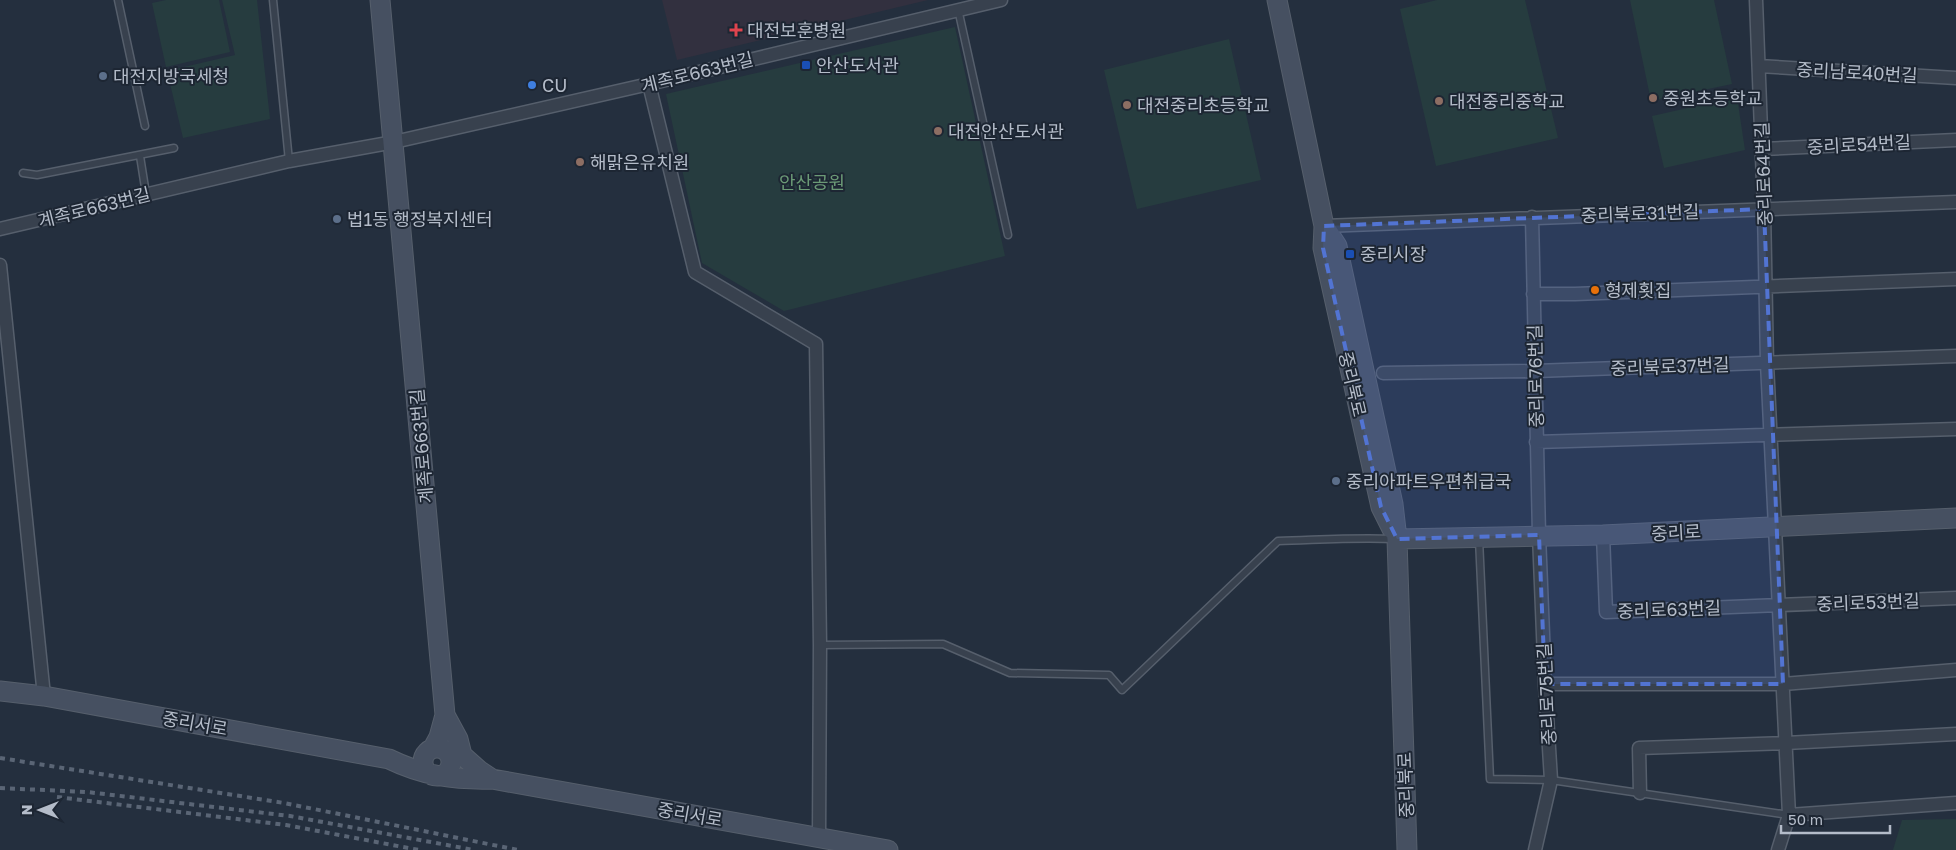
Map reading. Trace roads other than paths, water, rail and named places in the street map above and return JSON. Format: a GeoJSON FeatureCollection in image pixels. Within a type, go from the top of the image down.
{"type":"FeatureCollection","features":[{"type":"Feature","properties":{"kind":"main road","name":"계족로663번길"},"geometry":{"type":"LineString","coordinates":[[380,0],[445,722]]}},
{"type":"Feature","properties":{"kind":"main road","name":"중리북로"},"geometry":{"type":"LineString","coordinates":[[1277,0],[1324,226],[1323,248],[1381,507],[1397,539],[1407,850]]}},
{"type":"Feature","properties":{"kind":"main road","name":"중리로"},"geometry":{"type":"LineString","coordinates":[[1397,539],[1539,535],[1603,536],[1956,518]]}},
{"type":"Feature","properties":{"kind":"main road","name":"중리서로"},"geometry":{"type":"LineString","coordinates":[[0,691],[44,696],[394,759]]}},
{"type":"Feature","properties":{"kind":"main road"},"geometry":{"type":"LineString","coordinates":[[435,776],[430,775],[424,768],[423,763],[439,754],[452,741],[445,722]]}},
{"type":"Feature","properties":{"kind":"main road"},"geometry":{"type":"LineString","coordinates":[[394,759],[414,752],[445,722]]}},
{"type":"Feature","properties":{"kind":"main road"},"geometry":{"type":"LineString","coordinates":[[445,722],[458,739],[462,755],[486,775]]}},
{"type":"Feature","properties":{"kind":"main road"},"geometry":{"type":"LineString","coordinates":[[394,759],[439,754],[466,768],[486,775]]}},
{"type":"Feature","properties":{"kind":"main road"},"geometry":{"type":"LineString","coordinates":[[394,759],[407,768],[435,776],[469,779],[486,775]]}},
{"type":"Feature","properties":{"kind":"main road","name":"중리서로"},"geometry":{"type":"LineString","coordinates":[[486,775],[888,850]]}},
{"type":"Feature","properties":{"kind":"street","name":"계족로663번길"},"geometry":{"type":"LineString","coordinates":[[0,230],[146,194],[289,162],[394,142],[649,84],[1000,0]]}},
{"type":"Feature","properties":{"kind":"street","name":"중리로64번길"},"geometry":{"type":"LineString","coordinates":[[1756,0],[1764,209],[1767,363],[1775,527]]}},
{"type":"Feature","properties":{"kind":"street","name":"중리남로40번길"},"geometry":{"type":"LineString","coordinates":[[1759,66],[1956,78]]}},
{"type":"Feature","properties":{"kind":"street"},"geometry":{"type":"LineString","coordinates":[[649,84],[695,272],[816,344],[820,645],[819,837]]}},
{"type":"Feature","properties":{"kind":"street","name":"중리로54번길"},"geometry":{"type":"LineString","coordinates":[[1762,148],[1956,140]]}},
{"type":"Feature","properties":{"kind":"street","name":"중리북로31번길"},"geometry":{"type":"LineString","coordinates":[[1324,226],[1956,202]]}},
{"type":"Feature","properties":{"kind":"street","name":"중리로76번길"},"geometry":{"type":"LineString","coordinates":[[1532,217],[1539,535]]}},
{"type":"Feature","properties":{"kind":"street"},"geometry":{"type":"LineString","coordinates":[[0,265],[44,696]]}},
{"type":"Feature","properties":{"kind":"street"},"geometry":{"type":"LineString","coordinates":[[1533,294],[1956,279]]}},
{"type":"Feature","properties":{"kind":"street","name":"중리북로37번길"},"geometry":{"type":"LineString","coordinates":[[1383,373],[1535,370],[1956,356]]}},
{"type":"Feature","properties":{"kind":"street"},"geometry":{"type":"LineString","coordinates":[[1536,442],[1956,429]]}},
{"type":"Feature","properties":{"kind":"street"},"geometry":{"type":"LineString","coordinates":[[1775,527],[1790,815],[1778,850]]}},
{"type":"Feature","properties":{"kind":"street","name":"중리로75번길"},"geometry":{"type":"LineString","coordinates":[[1535,850],[1551,780],[1539,535]]}},
{"type":"Feature","properties":{"kind":"street","name":"중리로63번길"},"geometry":{"type":"LineString","coordinates":[[1603,536],[1606,612],[1779,605]]}},
{"type":"Feature","properties":{"kind":"street","name":"중리로53번길"},"geometry":{"type":"LineString","coordinates":[[1779,605],[1956,598]]}},
{"type":"Feature","properties":{"kind":"street"},"geometry":{"type":"LineString","coordinates":[[1545,684],[1783,684],[1956,670]]}},
{"type":"Feature","properties":{"kind":"street"},"geometry":{"type":"LineString","coordinates":[[1640,793],[1639,748],[1956,734]]}},
{"type":"Feature","properties":{"kind":"street"},"geometry":{"type":"LineString","coordinates":[[1790,815],[1956,803]]}},
{"type":"Feature","properties":{"kind":"lane"},"geometry":{"type":"LineString","coordinates":[[118,0],[145,126]]}},
{"type":"Feature","properties":{"kind":"lane"},"geometry":{"type":"LineString","coordinates":[[274,0],[289,162]]}},
{"type":"Feature","properties":{"kind":"lane"},"geometry":{"type":"LineString","coordinates":[[958,9],[1008,235]]}},
{"type":"Feature","properties":{"kind":"lane"},"geometry":{"type":"LineString","coordinates":[[23,173],[37,175],[174,148]]}},
{"type":"Feature","properties":{"kind":"lane"},"geometry":{"type":"LineString","coordinates":[[140,156],[146,194]]}},
{"type":"Feature","properties":{"kind":"lane"},"geometry":{"type":"LineString","coordinates":[[820,645],[943,644],[1010,673],[1109,675],[1122,690],[1278,541],[1340,540],[1366,537],[1397,539]]}},
{"type":"Feature","properties":{"kind":"lane"},"geometry":{"type":"LineString","coordinates":[[1479,537],[1490,779],[1551,780],[1790,815]]}},
{"type":"Feature","properties":{"kind":"railway"},"geometry":{"type":"LineString","coordinates":[[0,758],[284,803],[518,850]]}},
{"type":"Feature","properties":{"kind":"railway"},"geometry":{"type":"LineString","coordinates":[[0,788],[87,792],[290,816],[474,850]]}},
{"type":"Feature","properties":{"kind":"railway"},"geometry":{"type":"LineString","coordinates":[[57,797],[286,825],[419,850]]}},
{"type":"Feature","properties":{"kind":"place","name":"대전보훈병원"},"geometry":{"type":"Point","coordinates":[736,30]}},
{"type":"Feature","properties":{"kind":"place","name":"안산도서관"},"geometry":{"type":"Point","coordinates":[806,65]}},
{"type":"Feature","properties":{"kind":"place","name":"대전지방국세청"},"geometry":{"type":"Point","coordinates":[103,76]}},
{"type":"Feature","properties":{"kind":"place","name":"CU"},"geometry":{"type":"Point","coordinates":[532,85]}},
{"type":"Feature","properties":{"kind":"place","name":"중원초등학교"},"geometry":{"type":"Point","coordinates":[1653,98]}},
{"type":"Feature","properties":{"kind":"place","name":"대전중리중학교"},"geometry":{"type":"Point","coordinates":[1439,101]}},
{"type":"Feature","properties":{"kind":"place","name":"대전중리초등학교"},"geometry":{"type":"Point","coordinates":[1127,105]}},
{"type":"Feature","properties":{"kind":"place","name":"대전안산도서관"},"geometry":{"type":"Point","coordinates":[938,131]}},
{"type":"Feature","properties":{"kind":"place","name":"해맑은유치원"},"geometry":{"type":"Point","coordinates":[580,162]}},
{"type":"Feature","properties":{"kind":"place","name":"법1동 행정복지센터"},"geometry":{"type":"Point","coordinates":[337,219]}},
{"type":"Feature","properties":{"kind":"place","name":"중리시장"},"geometry":{"type":"Point","coordinates":[1350,254]}},
{"type":"Feature","properties":{"kind":"place","name":"형제횟집"},"geometry":{"type":"Point","coordinates":[1595,290]}},
{"type":"Feature","properties":{"kind":"place","name":"중리아파트우편취급국"},"geometry":{"type":"Point","coordinates":[1336,481]}},
{"type":"Feature","properties":{"kind":"park label","name":"안산공원"},"geometry":{"type":"Point","coordinates":[812,182]}}]}
